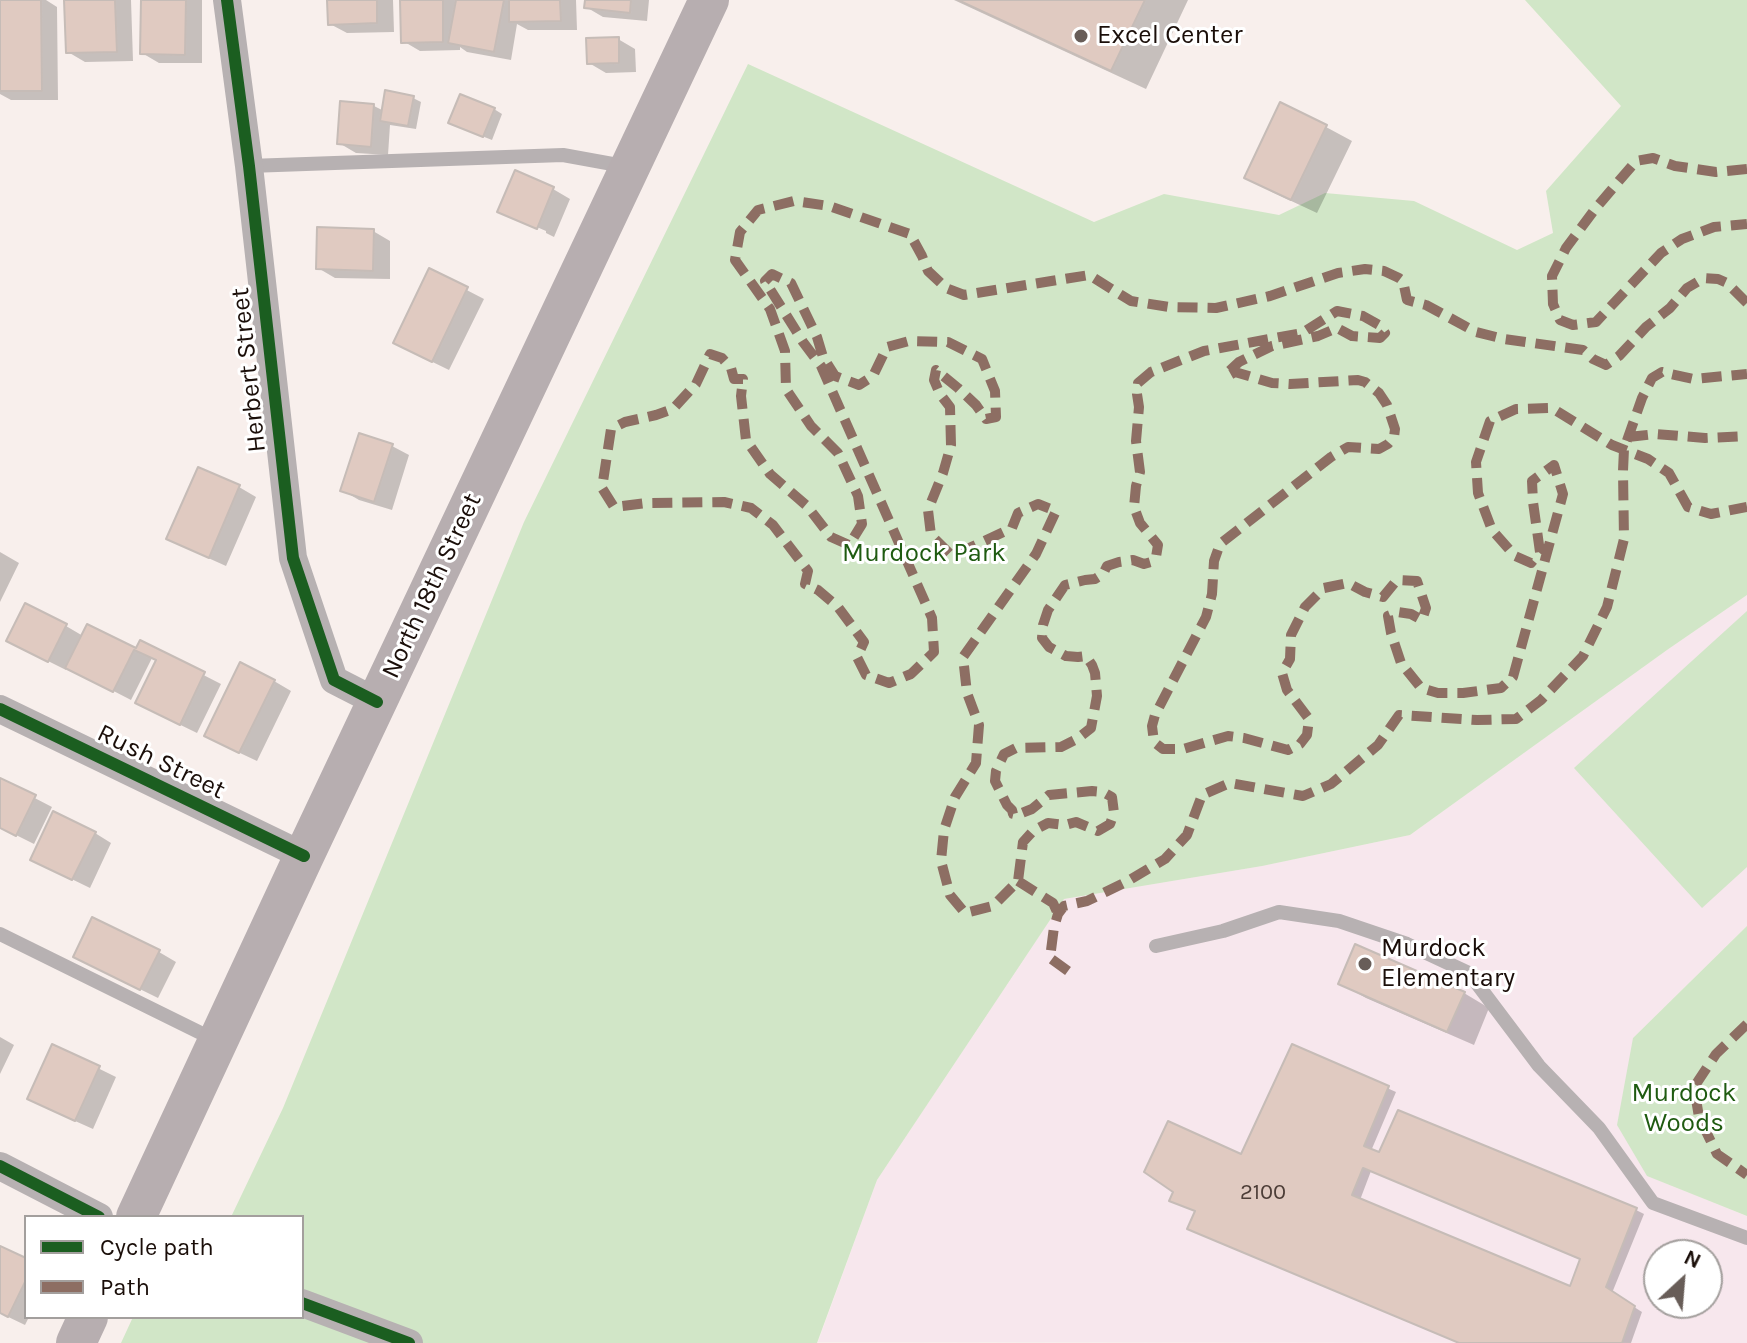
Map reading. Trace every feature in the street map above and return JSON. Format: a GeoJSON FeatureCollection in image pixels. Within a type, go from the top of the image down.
{"type":"FeatureCollection","features":[{"type":"Feature","properties":{"kind":"main road","name":"North 18th Street"},"geometry":{"type":"LineString","coordinates":[[137,1215],[709,0]]}},
{"type":"Feature","properties":{"kind":"main road"},"geometry":{"type":"LineString","coordinates":[[76,1343],[87,1319]]}},
{"type":"Feature","properties":{"kind":"street","name":"Herbert Street"},"geometry":{"type":"LineString","coordinates":[[227,0],[293,558],[334,680],[377,702]]}},
{"type":"Feature","properties":{"kind":"street","name":"Rush Street"},"geometry":{"type":"LineString","coordinates":[[0,709],[304,856]]}},
{"type":"Feature","properties":{"kind":"street"},"geometry":{"type":"LineString","coordinates":[[0,1166],[95,1215]]}},
{"type":"Feature","properties":{"kind":"street"},"geometry":{"type":"LineString","coordinates":[[304,1304],[361,1333],[409,1343]]}},
{"type":"Feature","properties":{"kind":"lane"},"geometry":{"type":"LineString","coordinates":[[249,166],[563,155],[629,167]]}},
{"type":"Feature","properties":{"kind":"lane"},"geometry":{"type":"LineString","coordinates":[[1156,946],[1223,931],[1279,912],[1339,921],[1407,944],[1469,973],[1539,1066],[1599,1128],[1653,1203],[1747,1238]]}},
{"type":"Feature","properties":{"kind":"lane"},"geometry":{"type":"LineString","coordinates":[[0,934],[218,1041]]}},
{"type":"Feature","properties":{"kind":"shaded area","name":"Murdock Elementary"},"geometry":{"type":"Polygon","coordinates":[[[1747,595],[1747,926],[1633,1038],[1648,1176],[1747,1216],[1747,1343],[818,1342],[877,1180],[1064,899],[1261,866],[1410,835],[1747,595]]]}},
{"type":"Feature","properties":{"kind":"green space","name":"Murdock Park"},"geometry":{"type":"Polygon","coordinates":[[[1525,0],[1747,0],[1747,595],[1410,835],[1262,866],[1064,899],[877,1180],[817,1343],[121,1343],[132,1319],[304,1319],[304,1215],[232,1215],[283,1108],[524,522],[748,64],[1094,222],[1164,194],[1279,215],[1325,193],[1414,201],[1517,250],[1553,233],[1546,191],[1621,106],[1525,0]]]}},
{"type":"Feature","properties":{"kind":"green space"},"geometry":{"type":"Polygon","coordinates":[[[1747,611],[1747,867],[1702,908],[1574,768],[1747,611]]]}},
{"type":"Feature","properties":{"kind":"green space","name":"Murdock Woods"},"geometry":{"type":"Polygon","coordinates":[[[1747,926],[1747,1216],[1647,1176],[1617,1125],[1633,1038],[1747,926]]]}},
{"type":"Feature","properties":{"kind":"building"},"geometry":{"type":"Polygon","coordinates":[[[0,0],[41,0],[42,91],[0,91],[0,0]]]}},
{"type":"Feature","properties":{"kind":"building"},"geometry":{"type":"Polygon","coordinates":[[[64,0],[115,0],[117,52],[66,53],[64,0]]]}},
{"type":"Feature","properties":{"kind":"building"},"geometry":{"type":"Polygon","coordinates":[[[141,0],[186,0],[185,55],[140,54],[141,0]]]}},
{"type":"Feature","properties":{"kind":"building"},"geometry":{"type":"Polygon","coordinates":[[[327,0],[377,0],[377,23],[328,25],[327,0]]]}},
{"type":"Feature","properties":{"kind":"building"},"geometry":{"type":"Polygon","coordinates":[[[400,0],[443,0],[443,42],[401,43],[400,0]]]}},
{"type":"Feature","properties":{"kind":"building"},"geometry":{"type":"Polygon","coordinates":[[[456,0],[504,0],[494,52],[448,43],[456,0]]]}},
{"type":"Feature","properties":{"kind":"building"},"geometry":{"type":"Polygon","coordinates":[[[509,0],[560,0],[561,21],[509,22],[509,0]]]}},
{"type":"Feature","properties":{"kind":"building"},"geometry":{"type":"Polygon","coordinates":[[[585,0],[631,0],[630,13],[584,8],[585,0]]]}},
{"type":"Feature","properties":{"kind":"building","name":"Excel Center"},"geometry":{"type":"Polygon","coordinates":[[[958,0],[1145,0],[1111,71],[958,0]]]}},
{"type":"Feature","properties":{"kind":"building"},"geometry":{"type":"Polygon","coordinates":[[[619,37],[619,63],[587,64],[586,38],[619,37]]]}},
{"type":"Feature","properties":{"kind":"building"},"geometry":{"type":"Polygon","coordinates":[[[385,90],[414,96],[408,126],[380,121],[385,90]]]}},
{"type":"Feature","properties":{"kind":"building"},"geometry":{"type":"Polygon","coordinates":[[[460,94],[495,108],[483,137],[448,123],[460,94]]]}},
{"type":"Feature","properties":{"kind":"building"},"geometry":{"type":"Polygon","coordinates":[[[340,101],[374,104],[371,147],[337,144],[340,101]]]}},
{"type":"Feature","properties":{"kind":"building"},"geometry":{"type":"Polygon","coordinates":[[[1280,102],[1327,125],[1291,200],[1244,178],[1280,102]]]}},
{"type":"Feature","properties":{"kind":"building"},"geometry":{"type":"Polygon","coordinates":[[[515,170],[554,187],[537,229],[497,212],[515,170]]]}},
{"type":"Feature","properties":{"kind":"building"},"geometry":{"type":"Polygon","coordinates":[[[317,227],[374,229],[373,271],[316,269],[317,227]]]}},
{"type":"Feature","properties":{"kind":"building"},"geometry":{"type":"Polygon","coordinates":[[[429,268],[468,287],[432,362],[393,343],[429,268]]]}},
{"type":"Feature","properties":{"kind":"building"},"geometry":{"type":"Polygon","coordinates":[[[359,433],[393,444],[374,502],[340,491],[359,433]]]}},
{"type":"Feature","properties":{"kind":"building"},"geometry":{"type":"Polygon","coordinates":[[[198,467],[240,485],[209,558],[166,539],[198,467]]]}},
{"type":"Feature","properties":{"kind":"building"},"geometry":{"type":"Polygon","coordinates":[[[25,603],[67,624],[48,662],[6,641],[25,603]]]}},
{"type":"Feature","properties":{"kind":"building"},"geometry":{"type":"Polygon","coordinates":[[[87,624],[136,648],[140,640],[205,672],[180,725],[135,703],[156,660],[134,650],[113,692],[65,668],[87,624]]]}},
{"type":"Feature","properties":{"kind":"building"},"geometry":{"type":"Polygon","coordinates":[[[240,662],[275,680],[239,753],[204,736],[240,662]]]}},
{"type":"Feature","properties":{"kind":"building"},"geometry":{"type":"Polygon","coordinates":[[[0,778],[36,795],[16,836],[0,828],[0,778]]]}},
{"type":"Feature","properties":{"kind":"building"},"geometry":{"type":"Polygon","coordinates":[[[53,811],[96,832],[72,880],[30,860],[53,811]]]}},
{"type":"Feature","properties":{"kind":"building"},"geometry":{"type":"Polygon","coordinates":[[[92,917],[160,950],[140,990],[73,957],[92,917]]]}},
{"type":"Feature","properties":{"kind":"building"},"geometry":{"type":"Polygon","coordinates":[[[1355,944],[1465,992],[1447,1032],[1338,984],[1355,944]]]}},
{"type":"Feature","properties":{"kind":"building"},"geometry":{"type":"Polygon","coordinates":[[[52,1044],[100,1066],[75,1121],[27,1099],[52,1044]]]}},
{"type":"Feature","properties":{"kind":"building"},"geometry":{"type":"Polygon","coordinates":[[[1292,1044],[1389,1086],[1364,1146],[1379,1152],[1398,1110],[1637,1208],[1606,1287],[1635,1306],[1622,1343],[1459,1343],[1187,1229],[1195,1211],[1169,1201],[1173,1192],[1144,1172],[1168,1121],[1241,1154],[1292,1044]],[[1363,1168],[1352,1195],[1570,1286],[1580,1259],[1363,1168]]]}},
{"type":"Feature","properties":{"kind":"building"},"geometry":{"type":"Polygon","coordinates":[[[0,1246],[24,1257],[24,1284],[8,1317],[0,1313],[0,1246]]]}},
{"type":"Feature","properties":{"kind":"marked path"},"geometry":{"type":"LineString","coordinates":[[1747,169],[1716,172],[1675,166],[1653,158],[1636,161],[1566,248],[1552,276],[1553,304],[1560,320],[1573,325],[1596,322],[1661,253],[1682,239],[1714,227],[1747,224]]}},
{"type":"Feature","properties":{"kind":"marked path"},"geometry":{"type":"LineString","coordinates":[[1747,303],[1727,283],[1704,278],[1687,288],[1670,308],[1606,365],[1583,350],[1476,332],[1426,305],[1407,300],[1403,281],[1384,271],[1365,269],[1338,273],[1270,296],[1216,308],[1169,307],[1131,301],[1089,275],[964,295],[946,288],[928,271],[910,234],[829,206],[794,201],[758,210],[740,232],[735,260],[770,309],[785,351],[786,389],[811,426],[838,453],[858,496],[862,524],[849,545],[831,537],[807,506],[770,474],[746,440],[741,396],[743,379],[734,379],[731,368],[722,358],[710,354],[696,384],[673,409],[611,429],[602,488],[614,507],[647,503],[724,502],[751,508],[773,525],[808,571],[805,584],[818,590],[838,607],[864,642],[857,657],[866,675],[889,683],[911,674],[934,652],[932,618],[821,366],[765,281],[772,274],[791,283],[817,337],[823,357],[835,376],[859,385],[873,376],[887,347],[909,341],[948,342],[982,359],[995,391],[996,417],[986,419],[976,405],[936,370],[934,380],[950,407],[951,445],[928,510],[931,535],[952,556],[1012,528],[1018,513],[1038,504],[1056,511],[1036,554],[963,657],[967,693],[979,725],[976,763],[955,797],[944,830],[941,861],[950,895],[965,913],[993,906],[1018,881],[1023,842],[1033,831],[1048,823],[1065,825],[1076,822],[1098,831],[1110,824],[1114,813],[1112,797],[1092,791],[1049,795],[1032,809],[1013,814],[995,781],[1004,754],[1016,748],[1061,747],[1091,728],[1097,696],[1092,665],[1086,656],[1066,656],[1049,647],[1042,638],[1043,625],[1048,610],[1065,585],[1095,579],[1103,574],[1107,566],[1119,562],[1133,560],[1144,564],[1156,557],[1158,545],[1140,523],[1134,507],[1140,472],[1136,441],[1138,383],[1151,372],[1204,351],[1302,333],[1337,311],[1363,316],[1379,325],[1385,333],[1380,338],[1352,336],[1337,328],[1318,336],[1272,346],[1239,362],[1227,373],[1228,376],[1235,372],[1272,383],[1365,382],[1379,393],[1387,405],[1395,429],[1394,437],[1379,449],[1348,447],[1331,457],[1220,544],[1214,561],[1212,594],[1206,617],[1155,715],[1152,726],[1154,742],[1163,749],[1183,749],[1228,736],[1288,750],[1300,744],[1307,735],[1309,719],[1287,690],[1282,673],[1290,659],[1291,635],[1305,607],[1324,588],[1348,583],[1383,597],[1397,580],[1417,581],[1426,608],[1422,620],[1398,612],[1388,616],[1401,663],[1421,688],[1438,693],[1463,693],[1501,688],[1513,677],[1563,494],[1554,465],[1532,481],[1540,552],[1531,563],[1515,556],[1492,530],[1478,493],[1476,462],[1490,421],[1516,409],[1552,408],[1612,445],[1648,459],[1669,473],[1688,507],[1711,514],[1747,507]]}},
{"type":"Feature","properties":{"kind":"marked path"},"geometry":{"type":"LineString","coordinates":[[1068,971],[1050,958],[1054,927],[1064,906],[1087,901],[1165,859],[1187,835],[1202,795],[1230,783],[1303,796],[1331,784],[1378,745],[1399,715],[1516,719],[1541,700],[1583,656],[1607,607],[1624,539],[1624,449],[1652,378],[1662,372],[1693,379],[1747,374]]}},
{"type":"Feature","properties":{"kind":"marked path"},"geometry":{"type":"LineString","coordinates":[[1628,437],[1656,434],[1705,438],[1747,436]]}},
{"type":"Feature","properties":{"kind":"marked path"},"geometry":{"type":"LineString","coordinates":[[1018,881],[1053,903],[1058,914]]}},
{"type":"Feature","properties":{"kind":"marked path"},"geometry":{"type":"LineString","coordinates":[[1747,1024],[1716,1054],[1694,1087],[1699,1117],[1717,1154],[1747,1175]]}},
{"type":"Feature","properties":{"kind":"cycle path"},"geometry":{"type":"LineString","coordinates":[[227,0],[293,558],[334,680],[377,702]]}},
{"type":"Feature","properties":{"kind":"cycle path"},"geometry":{"type":"LineString","coordinates":[[0,709],[304,856]]}},
{"type":"Feature","properties":{"kind":"cycle path"},"geometry":{"type":"LineString","coordinates":[[0,1166],[95,1215]]}},
{"type":"Feature","properties":{"kind":"cycle path"},"geometry":{"type":"LineString","coordinates":[[304,1304],[409,1343]]}},
{"type":"Feature","properties":{"kind":"place","name":"Excel Center"},"geometry":{"type":"Point","coordinates":[1081,36]}},
{"type":"Feature","properties":{"kind":"place","name":"Murdock Elementary"},"geometry":{"type":"Point","coordinates":[1365,964]}}]}
